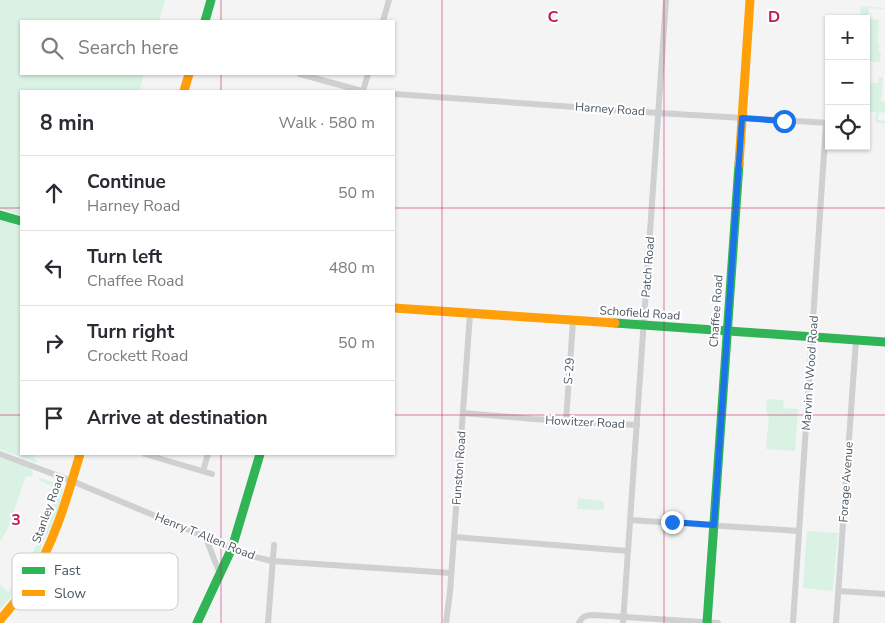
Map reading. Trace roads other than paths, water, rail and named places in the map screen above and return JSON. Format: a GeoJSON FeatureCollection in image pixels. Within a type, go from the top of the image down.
{"type":"FeatureCollection","features":[{"type":"Feature","properties":{"kind":"street"},"geometry":{"type":"LineString","coordinates":[[205,20],[211,0]]}},
{"type":"Feature","properties":{"kind":"street"},"geometry":{"type":"LineString","coordinates":[[383,20],[389,0]]}},
{"type":"Feature","properties":{"kind":"street","name":"Patch Road"},"geometry":{"type":"LineString","coordinates":[[623,620],[666,0]]}},
{"type":"Feature","properties":{"kind":"street","name":"Chaffee Road"},"geometry":{"type":"LineString","coordinates":[[707,622],[750,0]]}},
{"type":"Feature","properties":{"kind":"street"},"geometry":{"type":"LineString","coordinates":[[184,90],[190,75]]}},
{"type":"Feature","properties":{"kind":"street"},"geometry":{"type":"LineString","coordinates":[[304,75],[359,90]]}},
{"type":"Feature","properties":{"kind":"street"},"geometry":{"type":"LineString","coordinates":[[363,90],[368,75]]}},
{"type":"Feature","properties":{"kind":"street","name":"Harney Road"},"geometry":{"type":"LineString","coordinates":[[395,94],[825,123]]}},
{"type":"Feature","properties":{"kind":"street","name":"Marvin R Wood Road"},"geometry":{"type":"LineString","coordinates":[[793,623],[825,148]]}},
{"type":"Feature","properties":{"kind":"street"},"geometry":{"type":"LineString","coordinates":[[0,215],[20,221]]}},
{"type":"Feature","properties":{"kind":"street","name":"Schofield Road"},"geometry":{"type":"LineString","coordinates":[[395,308],[885,342]]}},
{"type":"Feature","properties":{"kind":"street","name":"Funston Road"},"geometry":{"type":"LineString","coordinates":[[446,623],[470,314]]}},
{"type":"Feature","properties":{"kind":"street","name":"S-29"},"geometry":{"type":"LineString","coordinates":[[566,421],[573,321]]}},
{"type":"Feature","properties":{"kind":"street","name":"Forage Avenue"},"geometry":{"type":"LineString","coordinates":[[836,623],[856,340]]}},
{"type":"Feature","properties":{"kind":"street","name":"Howitzer Road"},"geometry":{"type":"LineString","coordinates":[[463,413],[637,425]]}},
{"type":"Feature","properties":{"kind":"street","name":"Henry T Allen Road"},"geometry":{"type":"LineString","coordinates":[[0,454],[72,481],[251,556],[272,561],[451,573]]}},
{"type":"Feature","properties":{"kind":"street","name":"Stanley Road"},"geometry":{"type":"LineString","coordinates":[[44,553],[51,540],[80,455]]}},
{"type":"Feature","properties":{"kind":"street"},"geometry":{"type":"LineString","coordinates":[[148,455],[212,474]]}},
{"type":"Feature","properties":{"kind":"street"},"geometry":{"type":"LineString","coordinates":[[203,471],[208,455]]}},
{"type":"Feature","properties":{"kind":"street"},"geometry":{"type":"LineString","coordinates":[[197,623],[232,548],[260,455]]}},
{"type":"Feature","properties":{"kind":"street"},"geometry":{"type":"LineString","coordinates":[[630,520],[799,531]]}},
{"type":"Feature","properties":{"kind":"street"},"geometry":{"type":"LineString","coordinates":[[205,536],[220,574]]}},
{"type":"Feature","properties":{"kind":"street"},"geometry":{"type":"LineString","coordinates":[[454,537],[628,552]]}},
{"type":"Feature","properties":{"kind":"street"},"geometry":{"type":"LineString","coordinates":[[268,623],[274,545]]}},
{"type":"Feature","properties":{"kind":"street"},"geometry":{"type":"LineString","coordinates":[[838,591],[885,594]]}},
{"type":"Feature","properties":{"kind":"street","name":"Stanley Road"},"geometry":{"type":"LineString","coordinates":[[0,620],[12,606]]}},
{"type":"Feature","properties":{"kind":"street"},"geometry":{"type":"LineString","coordinates":[[579,623],[587,615],[594,615],[623,620],[718,623]]}}]}
